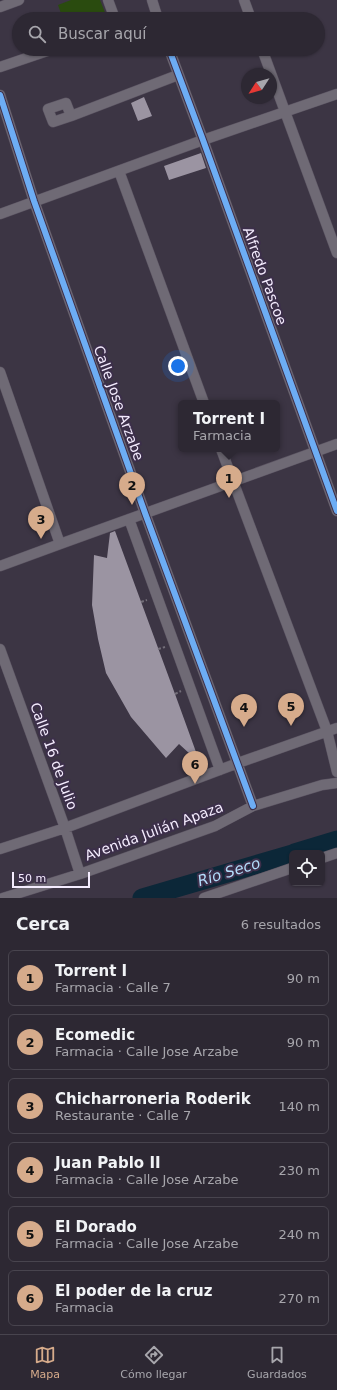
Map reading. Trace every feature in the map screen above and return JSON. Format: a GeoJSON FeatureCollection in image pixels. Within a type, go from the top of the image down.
{"type":"FeatureCollection","features":[{"type":"Feature","properties":{"kind":"street"},"geometry":{"type":"LineString","coordinates":[[0,7],[19,0]]}},
{"type":"Feature","properties":{"kind":"street"},"geometry":{"type":"LineString","coordinates":[[108,0],[112,12]]}},
{"type":"Feature","properties":{"kind":"street"},"geometry":{"type":"LineString","coordinates":[[152,0],[156,12]]}},
{"type":"Feature","properties":{"kind":"street"},"geometry":{"type":"LineString","coordinates":[[244,0],[249,12]]}},
{"type":"Feature","properties":{"kind":"street"},"geometry":{"type":"LineString","coordinates":[[0,68],[33,56]]}},
{"type":"Feature","properties":{"kind":"street","name":"Alfredo Pascoe"},"geometry":{"type":"LineString","coordinates":[[171,56],[337,511]]}},
{"type":"Feature","properties":{"kind":"street"},"geometry":{"type":"LineString","coordinates":[[265,56],[337,253]]}},
{"type":"Feature","properties":{"kind":"street"},"geometry":{"type":"LineString","coordinates":[[71,116],[178,75]]}},
{"type":"Feature","properties":{"kind":"street"},"geometry":{"type":"LineString","coordinates":[[0,214],[203,140],[337,94]]}},
{"type":"Feature","properties":{"kind":"street","name":"Calle Jose Arzabe"},"geometry":{"type":"LineString","coordinates":[[0,95],[34,201],[145,514],[253,806]]}},
{"type":"Feature","properties":{"kind":"street"},"geometry":{"type":"LineString","coordinates":[[119,171],[203,400]]}},
{"type":"Feature","properties":{"kind":"street"},"geometry":{"type":"LineString","coordinates":[[0,372],[60,544]]}},
{"type":"Feature","properties":{"kind":"street"},"geometry":{"type":"LineString","coordinates":[[0,566],[337,444]]}},
{"type":"Feature","properties":{"kind":"street"},"geometry":{"type":"LineString","coordinates":[[222,452],[327,731],[337,772]]}},
{"type":"Feature","properties":{"kind":"street"},"geometry":{"type":"LineString","coordinates":[[130,519],[220,770]]}},
{"type":"Feature","properties":{"kind":"street","name":"Calle 16 de Julio"},"geometry":{"type":"LineString","coordinates":[[0,649],[65,828],[80,874]]}},
{"type":"Feature","properties":{"kind":"street"},"geometry":{"type":"LineString","coordinates":[[0,849],[65,828],[238,763],[337,728]]}},
{"type":"Feature","properties":{"kind":"street","name":"Avenida Julián Apaza"},"geometry":{"type":"LineString","coordinates":[[3,898],[80,874],[215,826],[253,806],[322,785],[337,783]]}},
{"type":"Feature","properties":{"kind":"street"},"geometry":{"type":"LineString","coordinates":[[325,857],[337,853]]}},
{"type":"Feature","properties":{"kind":"street"},"geometry":{"type":"LineString","coordinates":[[204,898],[289,869]]}},
{"type":"Feature","properties":{"kind":"green space"},"geometry":{"type":"Polygon","coordinates":[[[71,0],[100,0],[105,12],[60,12],[58,5],[71,0]]]}},
{"type":"Feature","properties":{"kind":"building"},"geometry":{"type":"Polygon","coordinates":[[[144,97],[152,116],[138,121],[131,103],[144,97]]]}},
{"type":"Feature","properties":{"kind":"building"},"geometry":{"type":"Polygon","coordinates":[[[201,153],[206,168],[169,180],[164,166],[201,153]]]}},
{"type":"Feature","properties":{"kind":"building"},"geometry":{"type":"Polygon","coordinates":[[[115,531],[200,763],[179,744],[166,758],[131,717],[106,673],[92,605],[94,555],[107,558],[110,533],[115,531]]]}},
{"type":"Feature","properties":{"kind":"waterway","name":"Río Seco"},"geometry":{"type":"LineString","coordinates":[[304,850],[337,840]]}},
{"type":"Feature","properties":{"kind":"waterway","name":"Río Seco"},"geometry":{"type":"LineString","coordinates":[[142,898],[289,855]]}},
{"type":"Feature","properties":{"kind":"cycle path"},"geometry":{"type":"LineString","coordinates":[[172,56],[337,511]]}},
{"type":"Feature","properties":{"kind":"cycle path"},"geometry":{"type":"LineString","coordinates":[[0,95],[34,201],[145,513],[253,806]]}},
{"type":"Feature","properties":{"kind":"place","name":"Torrent I"},"geometry":{"type":"Point","coordinates":[229,498]}},
{"type":"Feature","properties":{"kind":"place","name":"Ecomedic"},"geometry":{"type":"Point","coordinates":[132,505]}},
{"type":"Feature","properties":{"kind":"place","name":"Chicharroneria Roderik"},"geometry":{"type":"Point","coordinates":[41,539]}},
{"type":"Feature","properties":{"kind":"place","name":"El Dorado"},"geometry":{"type":"Point","coordinates":[291,726]}},
{"type":"Feature","properties":{"kind":"place","name":"Juan Pablo II"},"geometry":{"type":"Point","coordinates":[244,727]}},
{"type":"Feature","properties":{"kind":"place","name":"El poder de la cruz"},"geometry":{"type":"Point","coordinates":[195,784]}}]}
